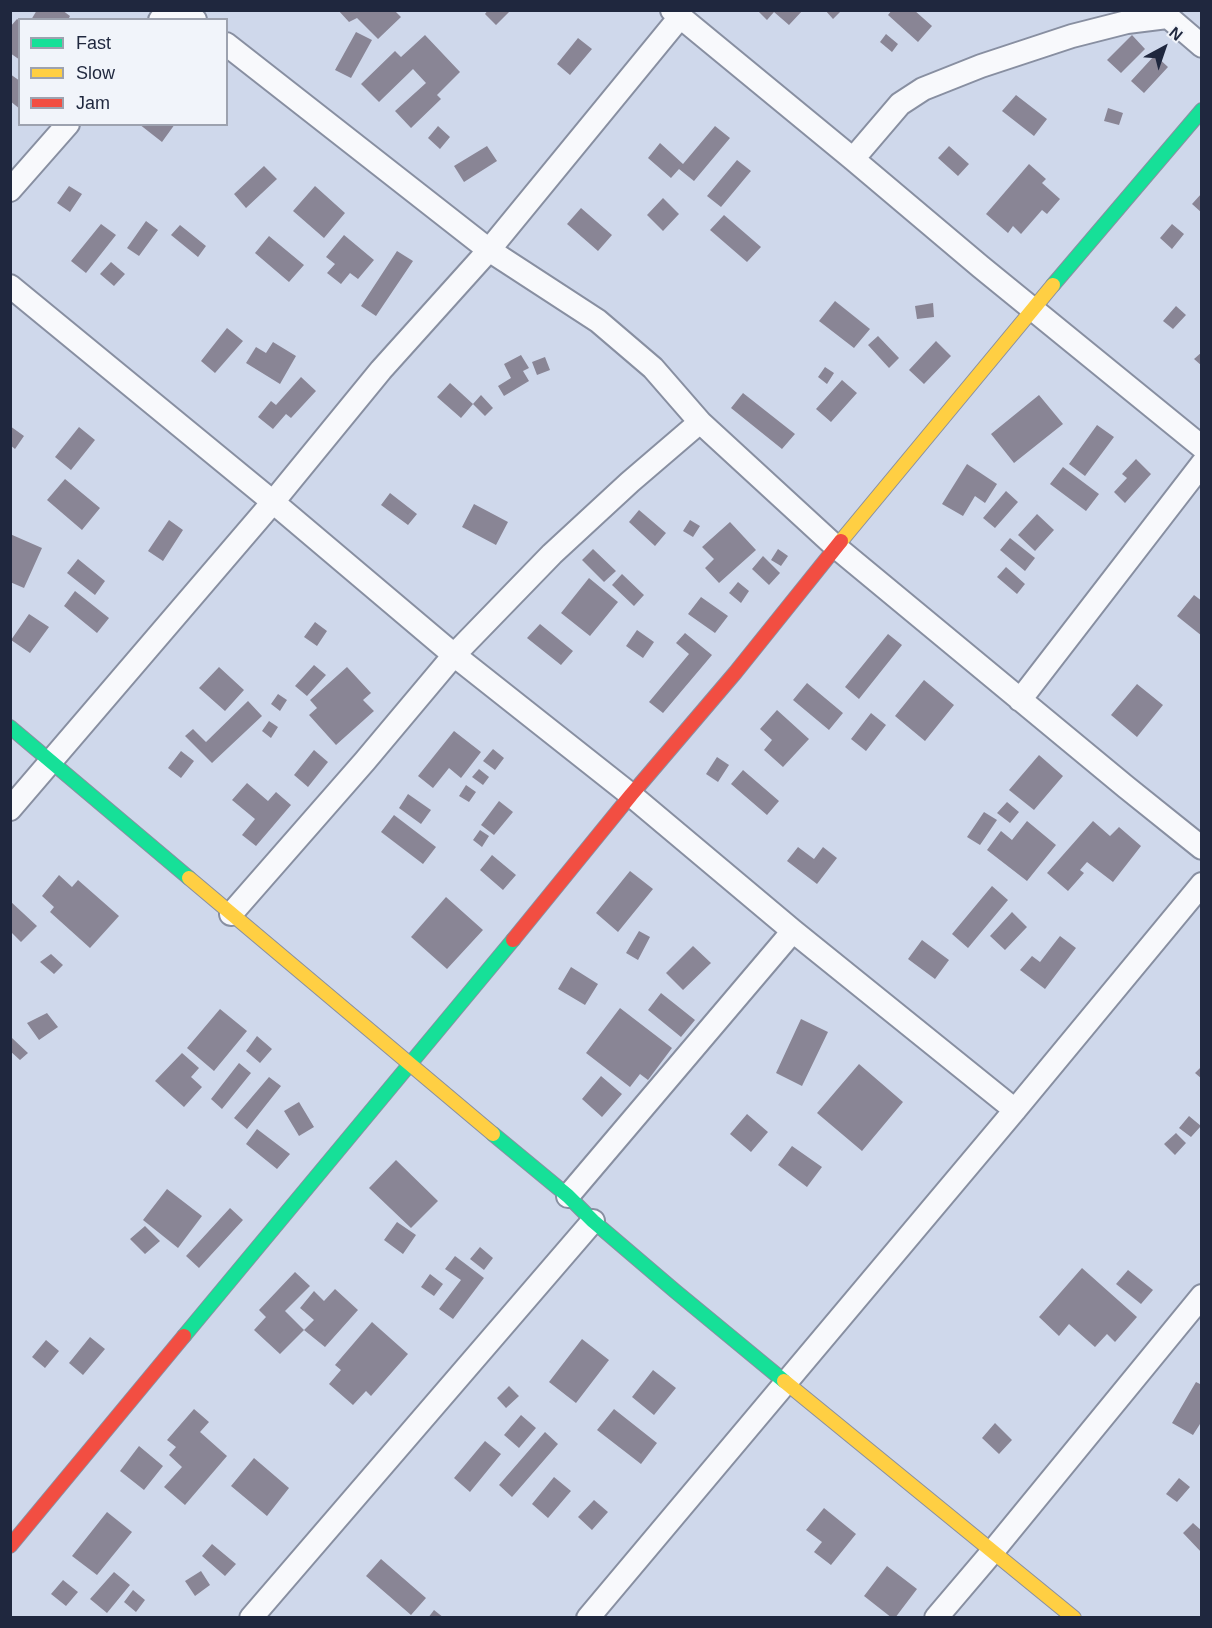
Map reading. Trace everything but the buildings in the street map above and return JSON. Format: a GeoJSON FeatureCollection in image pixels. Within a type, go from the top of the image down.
{"type":"FeatureCollection","features":[{"type":"Feature","properties":{"kind":"street"},"geometry":{"type":"LineString","coordinates":[[10,809],[273,502],[381,370],[489,250],[676,14],[1202,447]]}},
{"type":"Feature","properties":{"kind":"street"},"geometry":{"type":"LineString","coordinates":[[854,159],[900,104],[923,89],[981,66],[1072,36],[1163,14],[1202,46]]}},
{"type":"Feature","properties":{"kind":"street"},"geometry":{"type":"LineString","coordinates":[[228,46],[489,250],[598,321],[653,368],[700,422],[836,547],[1126,788],[1202,848]]}},
{"type":"Feature","properties":{"kind":"street"},"geometry":{"type":"LineString","coordinates":[[10,1546],[521,931],[631,795],[735,673],[1033,309],[1202,110]]}},
{"type":"Feature","properties":{"kind":"street"},"geometry":{"type":"LineString","coordinates":[[10,190],[66,126]]}},
{"type":"Feature","properties":{"kind":"street"},"geometry":{"type":"LineString","coordinates":[[10,286],[273,502],[454,655],[631,795],[793,931],[1015,1110]]}},
{"type":"Feature","properties":{"kind":"street"},"geometry":{"type":"LineString","coordinates":[[231,914],[454,655],[552,554],[630,482],[700,422]]}},
{"type":"Feature","properties":{"kind":"street"},"geometry":{"type":"LineString","coordinates":[[1020,700],[1202,464]]}},
{"type":"Feature","properties":{"kind":"street"},"geometry":{"type":"LineString","coordinates":[[10,727],[568,1196],[593,1221],[675,1291],[1074,1617]]}},
{"type":"Feature","properties":{"kind":"street"},"geometry":{"type":"LineString","coordinates":[[588,1617],[1202,885]]}},
{"type":"Feature","properties":{"kind":"street"},"geometry":{"type":"LineString","coordinates":[[568,1196],[793,931]]}},
{"type":"Feature","properties":{"kind":"street"},"geometry":{"type":"LineString","coordinates":[[251,1617],[593,1221]]}},
{"type":"Feature","properties":{"kind":"street"},"geometry":{"type":"LineString","coordinates":[[936,1617],[1202,1296]]}},
{"type":"Feature","properties":{"kind":"traffic: fast"},"geometry":{"type":"LineString","coordinates":[[1053,285],[1202,110]]}},
{"type":"Feature","properties":{"kind":"traffic: fast"},"geometry":{"type":"LineString","coordinates":[[10,727],[189,878]]}},
{"type":"Feature","properties":{"kind":"traffic: fast"},"geometry":{"type":"LineString","coordinates":[[184,1336],[513,940]]}},
{"type":"Feature","properties":{"kind":"traffic: fast"},"geometry":{"type":"LineString","coordinates":[[493,1134],[568,1196],[593,1221],[675,1291],[784,1381]]}},
{"type":"Feature","properties":{"kind":"traffic: slow"},"geometry":{"type":"LineString","coordinates":[[841,541],[1053,285]]}},
{"type":"Feature","properties":{"kind":"traffic: slow"},"geometry":{"type":"LineString","coordinates":[[189,878],[493,1134]]}},
{"type":"Feature","properties":{"kind":"traffic: slow"},"geometry":{"type":"LineString","coordinates":[[784,1381],[1074,1618]]}},
{"type":"Feature","properties":{"kind":"traffic: jam"},"geometry":{"type":"LineString","coordinates":[[513,940],[631,795],[735,673],[841,541]]}},
{"type":"Feature","properties":{"kind":"traffic: jam"},"geometry":{"type":"LineString","coordinates":[[10,1546],[184,1336]]}}]}
